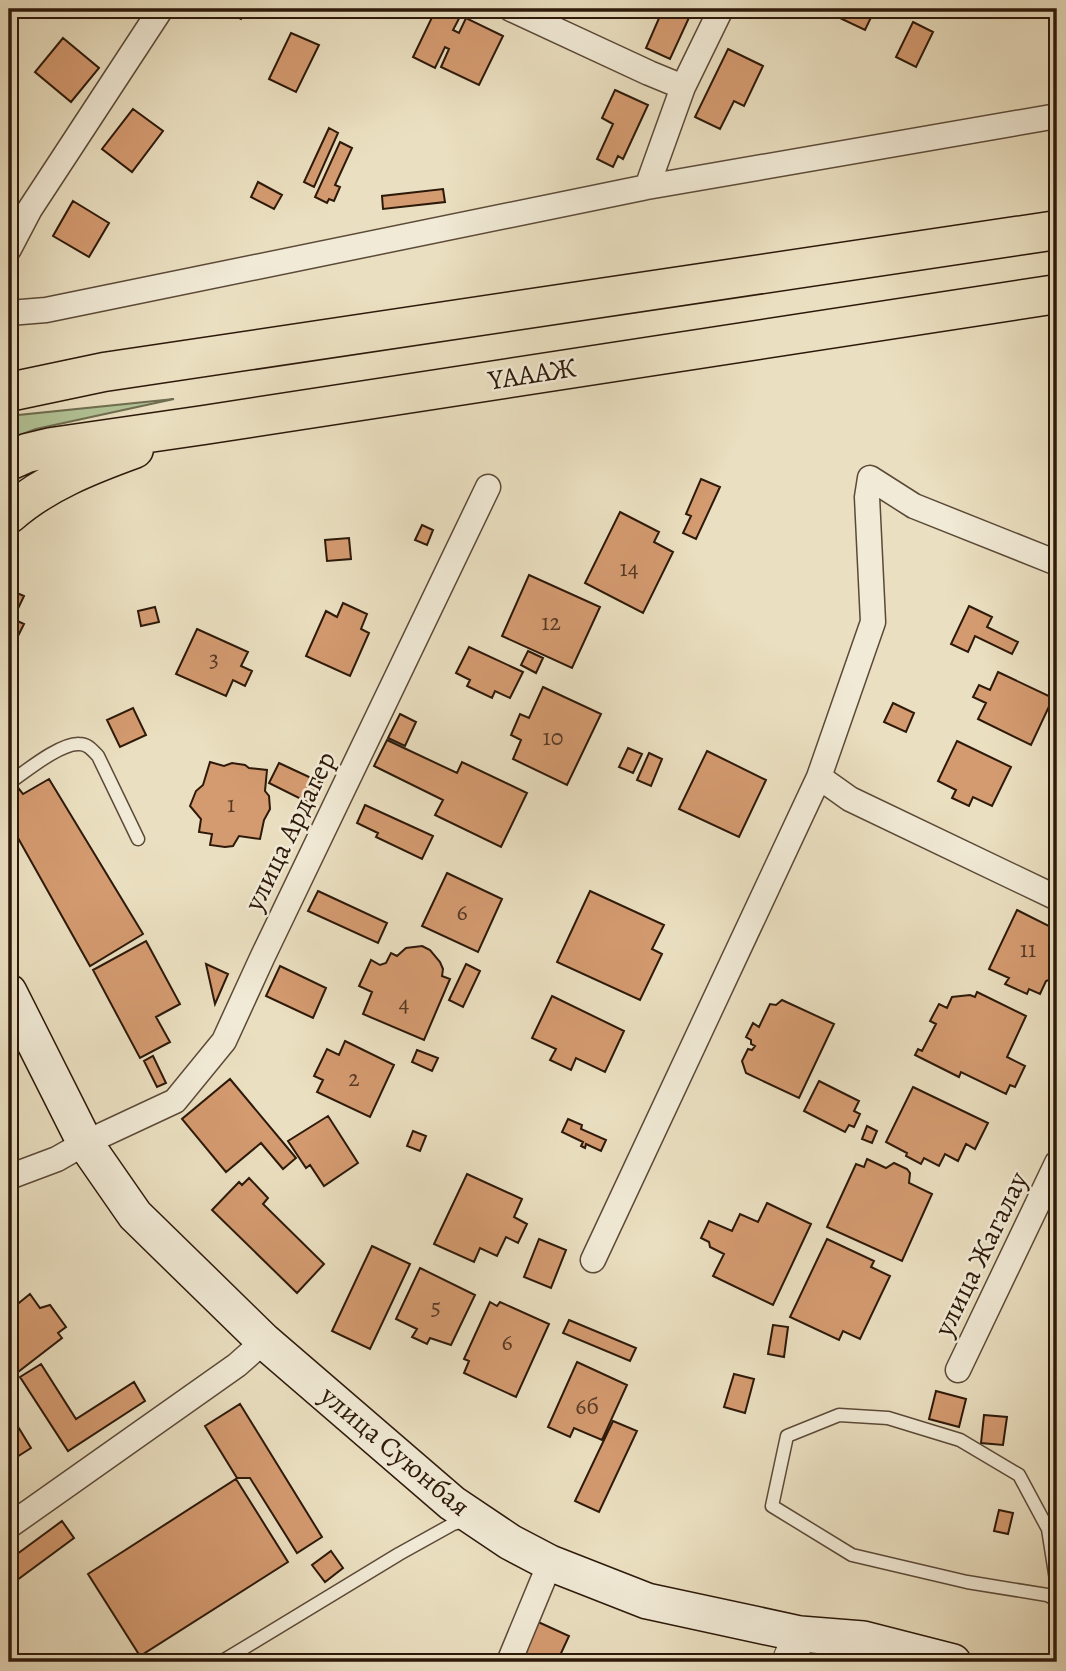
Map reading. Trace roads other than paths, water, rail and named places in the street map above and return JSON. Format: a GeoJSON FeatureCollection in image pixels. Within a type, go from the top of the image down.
{"type":"FeatureCollection","features":[{"type":"Feature","properties":{"kind":"highway"},"geometry":{"type":"LineString","coordinates":[[9,392],[104,372],[1057,230]]}},
{"type":"Feature","properties":{"kind":"highway","name":"ҮАААЖ"},"geometry":{"type":"LineString","coordinates":[[9,461],[52,447],[1057,294]]}},
{"type":"Feature","properties":{"kind":"highway"},"geometry":{"type":"LineString","coordinates":[[9,364],[104,372]]}},
{"type":"Feature","properties":{"kind":"highway"},"geometry":{"type":"LineString","coordinates":[[9,514],[27,498],[72,474],[204,425]]}},
{"type":"Feature","properties":{"kind":"main road","name":"улица Суюнбая"},"geometry":{"type":"LineString","coordinates":[[9,992],[85,1143],[135,1215],[264,1341],[452,1503],[510,1542],[550,1563],[647,1601],[794,1648],[863,1639],[953,1662]]}},
{"type":"Feature","properties":{"kind":"street"},"geometry":{"type":"LineString","coordinates":[[9,250],[30,209],[160,9]]}},
{"type":"Feature","properties":{"kind":"street"},"geometry":{"type":"LineString","coordinates":[[511,9],[683,87]]}},
{"type":"Feature","properties":{"kind":"street"},"geometry":{"type":"LineString","coordinates":[[647,187],[683,87],[721,9]]}},
{"type":"Feature","properties":{"kind":"street"},"geometry":{"type":"LineString","coordinates":[[9,313],[46,310],[647,187],[1057,116]]}},
{"type":"Feature","properties":{"kind":"street"},"geometry":{"type":"LineString","coordinates":[[593,1261],[819,777],[873,622],[867,497],[870,478],[914,506],[1057,563]]}},
{"type":"Feature","properties":{"kind":"street","name":"улица Ардагер"},"geometry":{"type":"LineString","coordinates":[[9,1177],[57,1159],[175,1101],[224,1041],[488,487]]}},
{"type":"Feature","properties":{"kind":"street"},"geometry":{"type":"LineString","coordinates":[[819,777],[850,799],[1057,898]]}},
{"type":"Feature","properties":{"kind":"street","name":"улица Жагалау"},"geometry":{"type":"LineString","coordinates":[[958,1370],[1057,1163]]}},
{"type":"Feature","properties":{"kind":"street"},"geometry":{"type":"LineString","coordinates":[[9,1526],[237,1365],[264,1341]]}},
{"type":"Feature","properties":{"kind":"street"},"geometry":{"type":"LineString","coordinates":[[509,1662],[550,1563]]}},
{"type":"Feature","properties":{"kind":"lane"},"geometry":{"type":"LineString","coordinates":[[9,783],[67,746],[89,746],[98,756],[138,839]]}},
{"type":"Feature","properties":{"kind":"lane"},"geometry":{"type":"LineString","coordinates":[[1057,1586],[1048,1529],[1019,1475],[960,1440],[888,1418],[839,1415],[787,1436],[772,1506],[852,1555],[967,1582],[1047,1595],[1057,1600]]}},
{"type":"Feature","properties":{"kind":"lane"},"geometry":{"type":"LineString","coordinates":[[221,1662],[410,1548],[453,1524],[474,1518]]}}]}
